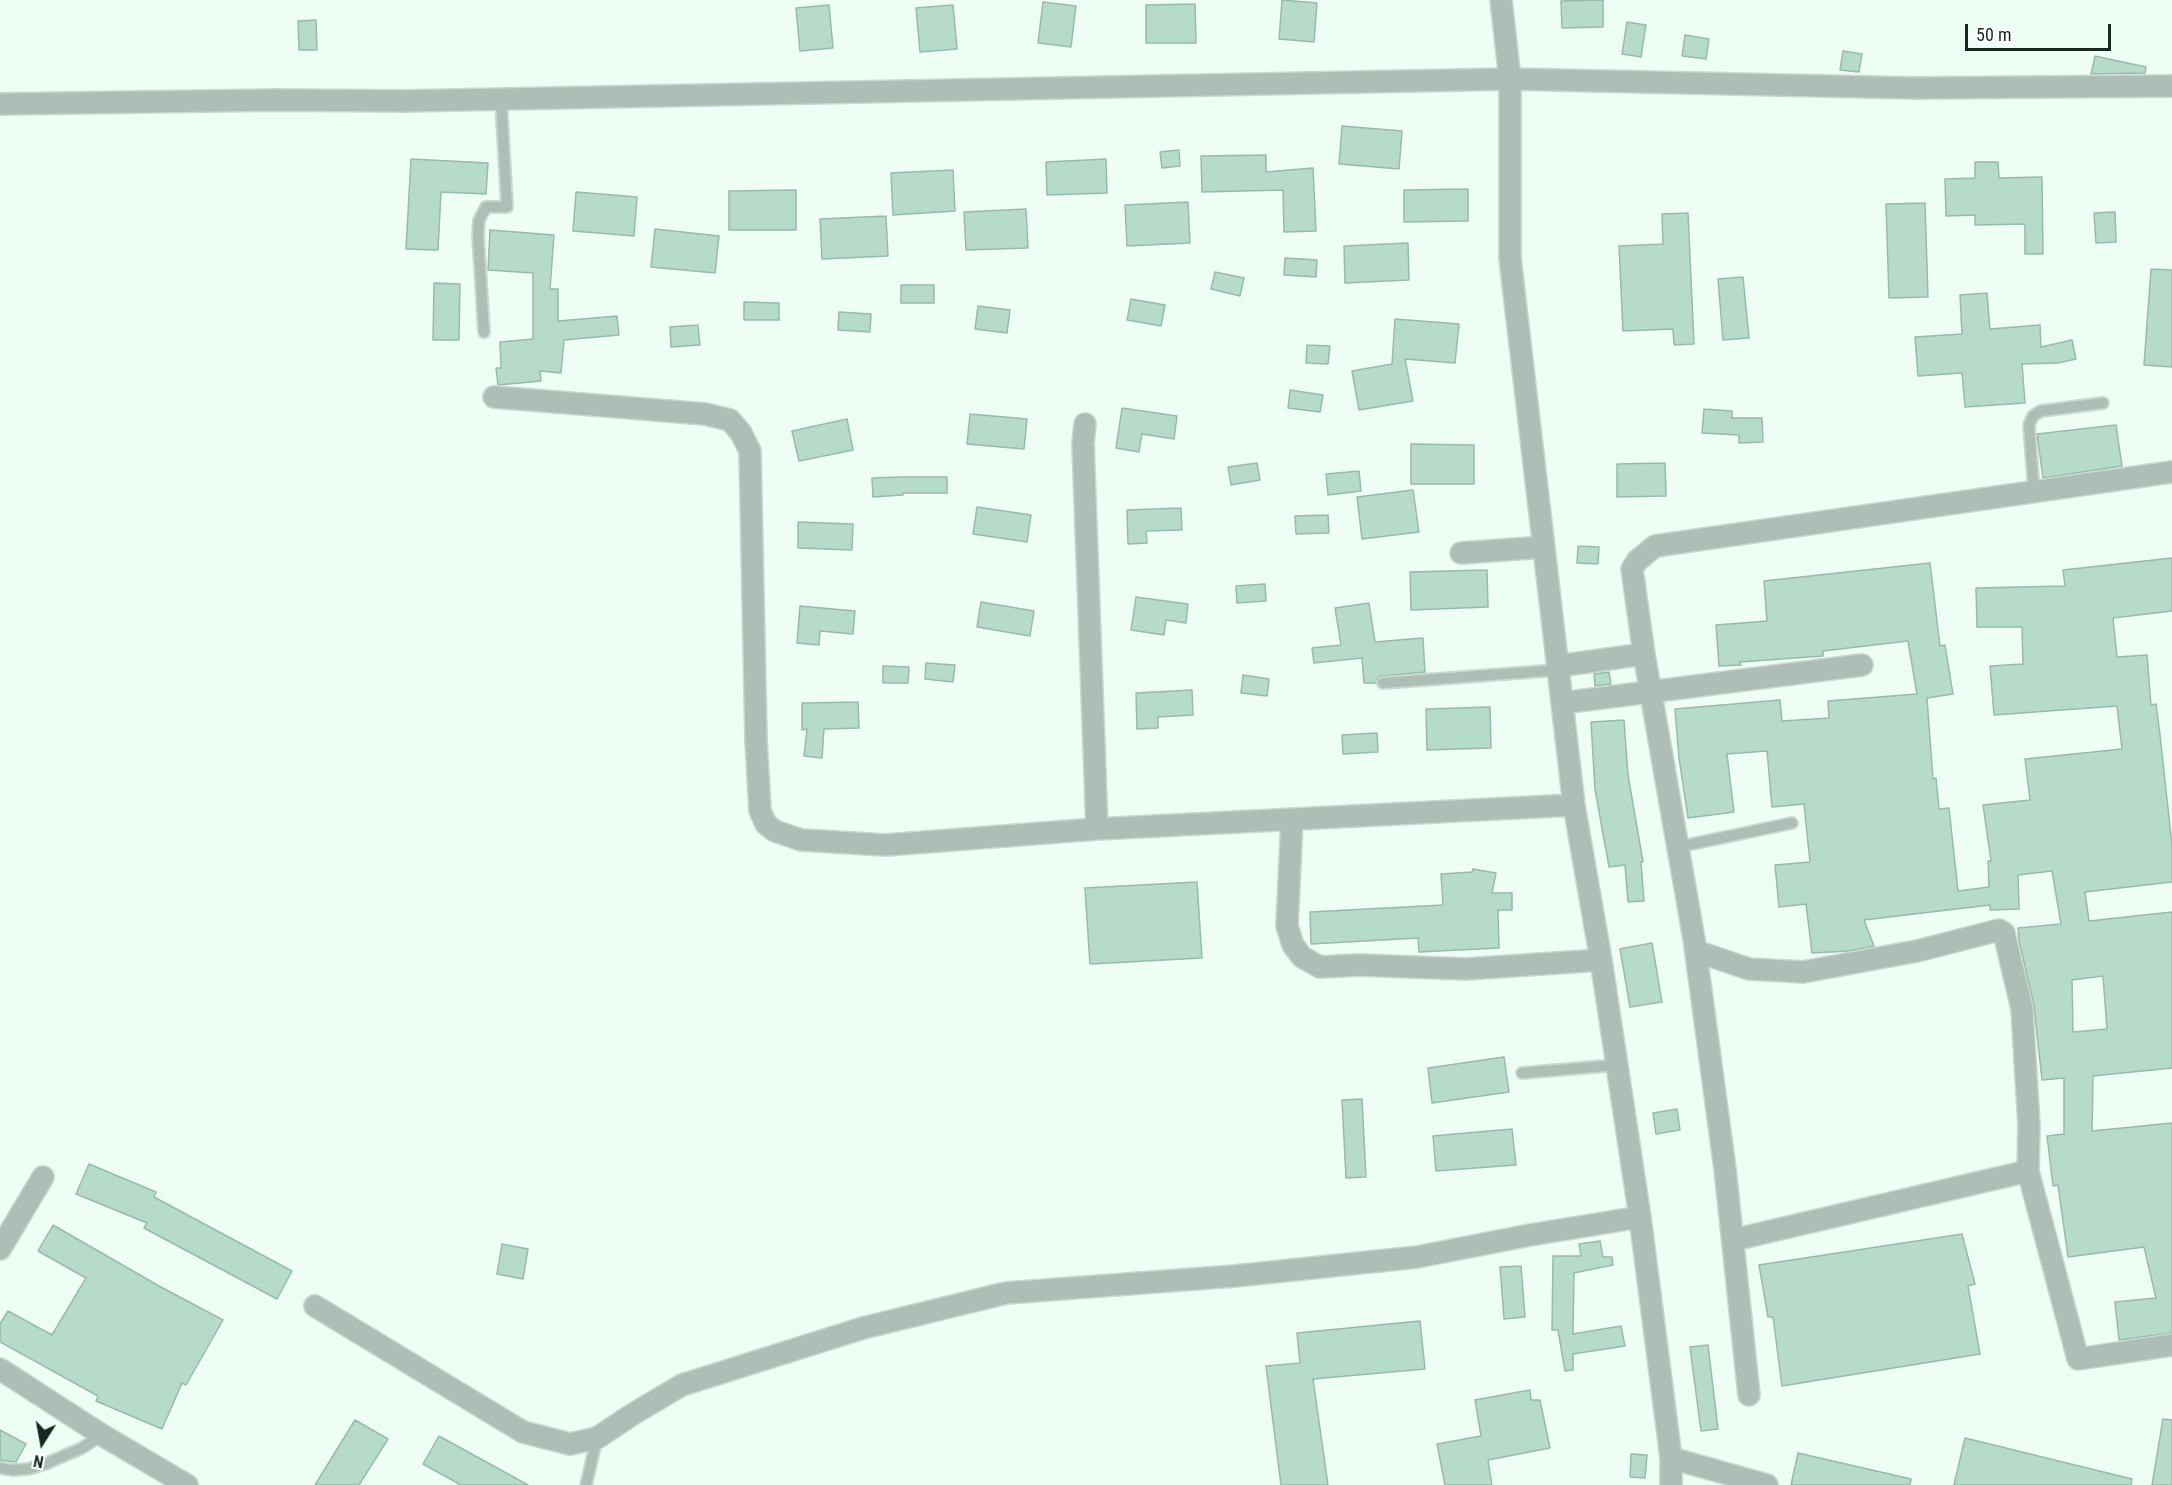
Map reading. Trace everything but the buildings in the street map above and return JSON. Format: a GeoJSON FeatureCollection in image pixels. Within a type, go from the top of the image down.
{"type":"FeatureCollection","features":[{"type":"Feature","properties":{"kind":"street"},"geometry":{"type":"LineString","coordinates":[[1501,0],[1510,79],[1510,258],[1574,805],[1601,960],[1640,1217],[1671,1458],[1671,1485]]}},
{"type":"Feature","properties":{"kind":"street"},"geometry":{"type":"LineString","coordinates":[[0,104],[501,99],[1510,79],[1914,88],[2172,86]]}},
{"type":"Feature","properties":{"kind":"street"},"geometry":{"type":"LineString","coordinates":[[494,397],[705,414],[730,420],[741,434],[750,451],[756,739],[760,811],[765,824],[775,831],[801,840],[886,846],[1097,829],[1574,805]]}},
{"type":"Feature","properties":{"kind":"street"},"geometry":{"type":"LineString","coordinates":[[1085,424],[1083,444],[1097,829]]}},
{"type":"Feature","properties":{"kind":"street"},"geometry":{"type":"LineString","coordinates":[[1749,1395],[1725,1169],[1696,951],[1650,692],[1632,569],[1637,561],[1655,546],[2172,472]]}},
{"type":"Feature","properties":{"kind":"street"},"geometry":{"type":"LineString","coordinates":[[1461,553],[1544,547]]}},
{"type":"Feature","properties":{"kind":"street"},"geometry":{"type":"LineString","coordinates":[[1558,668],[1644,654]]}},
{"type":"Feature","properties":{"kind":"street"},"geometry":{"type":"LineString","coordinates":[[1562,703],[1862,665]]}},
{"type":"Feature","properties":{"kind":"street"},"geometry":{"type":"LineString","coordinates":[[1292,819],[1287,926],[1293,945],[1302,957],[1320,967],[1359,965],[1466,969],[1601,960]]}},
{"type":"Feature","properties":{"kind":"street"},"geometry":{"type":"LineString","coordinates":[[1696,951],[1749,969],[1803,972],[1917,951],[1999,930],[2004,933],[2022,1009],[2029,1125],[2028,1171],[2078,1359],[2172,1345]]}},
{"type":"Feature","properties":{"kind":"street"},"geometry":{"type":"LineString","coordinates":[[1732,1240],[2028,1171]]}},
{"type":"Feature","properties":{"kind":"street"},"geometry":{"type":"LineString","coordinates":[[0,1248],[43,1177]]}},
{"type":"Feature","properties":{"kind":"street"},"geometry":{"type":"LineString","coordinates":[[315,1306],[523,1432],[570,1444],[597,1438],[682,1385],[863,1329],[1006,1293],[1235,1276],[1417,1257],[1530,1234],[1640,1217]]}},
{"type":"Feature","properties":{"kind":"street"},"geometry":{"type":"LineString","coordinates":[[0,1369],[182,1484]]}},
{"type":"Feature","properties":{"kind":"street"},"geometry":{"type":"LineString","coordinates":[[1671,1458],[1767,1485]]}},
{"type":"Feature","properties":{"kind":"lane"},"geometry":{"type":"LineString","coordinates":[[484,332],[477,236],[479,220],[486,207],[507,207],[501,99]]}},
{"type":"Feature","properties":{"kind":"lane"},"geometry":{"type":"LineString","coordinates":[[2034,492],[2029,425],[2032,416],[2042,411],[2103,403]]}},
{"type":"Feature","properties":{"kind":"lane"},"geometry":{"type":"LineString","coordinates":[[1383,683],[1558,668]]}},
{"type":"Feature","properties":{"kind":"lane"},"geometry":{"type":"LineString","coordinates":[[1678,847],[1792,823]]}},
{"type":"Feature","properties":{"kind":"lane"},"geometry":{"type":"LineString","coordinates":[[1522,1073],[1617,1065]]}},
{"type":"Feature","properties":{"kind":"lane"},"geometry":{"type":"LineString","coordinates":[[0,1468],[28,1469],[45,1464],[82,1448],[102,1435]]}},
{"type":"Feature","properties":{"kind":"lane"},"geometry":{"type":"LineString","coordinates":[[586,1485],[597,1438]]}}]}
